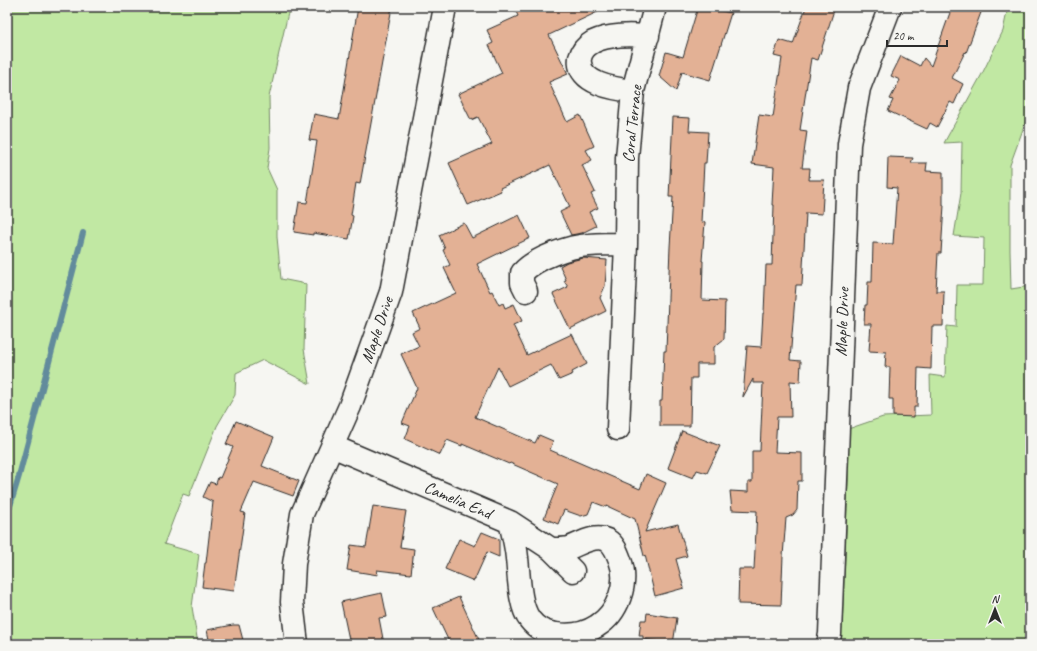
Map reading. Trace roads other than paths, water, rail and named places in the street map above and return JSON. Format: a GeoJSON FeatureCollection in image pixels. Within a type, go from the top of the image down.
{"type":"FeatureCollection","features":[{"type":"Feature","properties":{"kind":"street","name":"Maple Drive"},"geometry":{"type":"LineString","coordinates":[[297,644],[292,602],[294,564],[302,514],[350,406],[391,292],[445,7]]}},
{"type":"Feature","properties":{"kind":"street","name":"Coral Terrace"},"geometry":{"type":"LineString","coordinates":[[618,429],[626,244],[627,158],[633,91],[655,7]]}},
{"type":"Feature","properties":{"kind":"street","name":"Maple Drive"},"geometry":{"type":"LineString","coordinates":[[828,644],[830,634],[849,144],[859,88],[890,7]]}},
{"type":"Feature","properties":{"kind":"street"},"geometry":{"type":"LineString","coordinates":[[633,91],[610,88],[589,78],[583,70],[580,62],[581,55],[584,48],[601,39],[648,36]]}},
{"type":"Feature","properties":{"kind":"street"},"geometry":{"type":"LineString","coordinates":[[526,291],[522,283],[522,273],[526,268],[534,263],[553,254],[575,247],[588,245],[626,244]]}},
{"type":"Feature","properties":{"kind":"street","name":"Camelia End"},"geometry":{"type":"LineString","coordinates":[[332,446],[510,522],[551,549],[573,571]]}},
{"type":"Feature","properties":{"kind":"street"},"geometry":{"type":"LineString","coordinates":[[510,522],[517,556],[520,589],[525,611],[530,620],[542,630],[565,635],[580,633],[598,626],[609,614],[617,602],[621,592],[624,578],[618,552],[612,544],[600,539],[591,539],[567,548],[551,549]]}},
{"type":"Feature","properties":{"kind":"waterway"},"geometry":{"type":"LineString","coordinates":[[7,516],[19,476],[83,233]]}}]}
